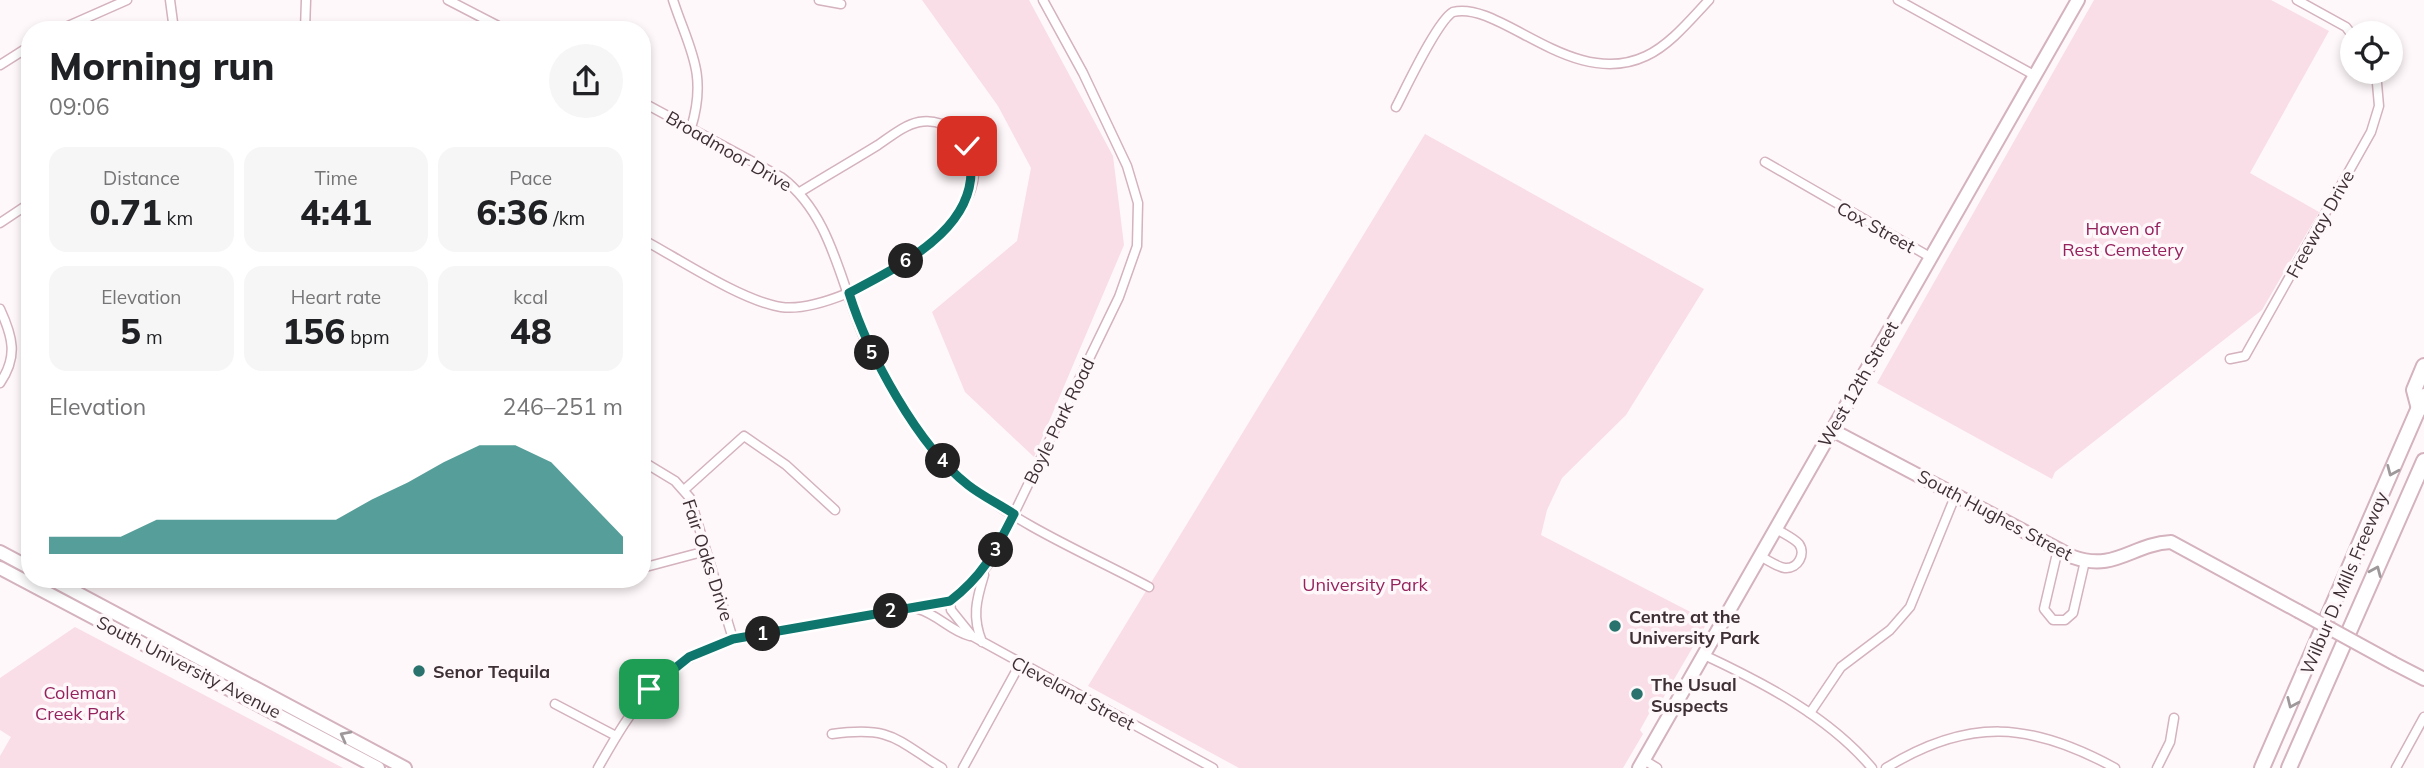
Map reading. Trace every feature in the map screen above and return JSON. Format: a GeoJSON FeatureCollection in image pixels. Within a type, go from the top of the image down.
{"type":"FeatureCollection","features":[{"type":"Feature","properties":{"kind":"highway"},"geometry":{"type":"LineString","coordinates":[[2421,402],[2414,390],[2424,366]]}},
{"type":"Feature","properties":{"kind":"highway","name":"Wilbur D. Mills Freeway"},"geometry":{"type":"LineString","coordinates":[[2262,768],[2421,402]]}},
{"type":"Feature","properties":{"kind":"highway","name":"Wilbur D. Mills Freeway"},"geometry":{"type":"LineString","coordinates":[[2289,768],[2424,461]]}},
{"type":"Feature","properties":{"kind":"highway"},"geometry":{"type":"LineString","coordinates":[[2300,768],[2360,608]]}},
{"type":"Feature","properties":{"kind":"main road","name":"West 12th Street"},"geometry":{"type":"LineString","coordinates":[[1642,764],[2078,0]]}},
{"type":"Feature","properties":{"kind":"main road","name":"South Hughes Street"},"geometry":{"type":"LineString","coordinates":[[1832,429],[2085,561],[2111,561],[2154,545],[2171,542],[2424,679]]}},
{"type":"Feature","properties":{"kind":"main road"},"geometry":{"type":"LineString","coordinates":[[0,552],[21,563]]}},
{"type":"Feature","properties":{"kind":"main road","name":"South University Avenue"},"geometry":{"type":"LineString","coordinates":[[0,568],[21,578]]}},
{"type":"Feature","properties":{"kind":"main road","name":"South University Avenue"},"geometry":{"type":"LineString","coordinates":[[41,588],[378,768]]}},
{"type":"Feature","properties":{"kind":"main road","name":"South University Avenue"},"geometry":{"type":"LineString","coordinates":[[68,588],[405,768]]}},
{"type":"Feature","properties":{"kind":"street"},"geometry":{"type":"LineString","coordinates":[[79,21],[127,0]]}},
{"type":"Feature","properties":{"kind":"street"},"geometry":{"type":"LineString","coordinates":[[170,0],[173,21]]}},
{"type":"Feature","properties":{"kind":"street"},"geometry":{"type":"LineString","coordinates":[[305,21],[306,0]]}},
{"type":"Feature","properties":{"kind":"street"},"geometry":{"type":"LineString","coordinates":[[448,0],[489,21]]}},
{"type":"Feature","properties":{"kind":"street"},"geometry":{"type":"LineString","coordinates":[[673,0],[698,69],[698,95],[691,128]]}},
{"type":"Feature","properties":{"kind":"street"},"geometry":{"type":"LineString","coordinates":[[819,0],[841,4]]}},
{"type":"Feature","properties":{"kind":"street","name":"Boyle Park Road"},"geometry":{"type":"LineString","coordinates":[[950,601],[985,569],[1014,514],[1119,297],[1137,246],[1138,203],[1127,166],[1083,73],[1043,0]]}},
{"type":"Feature","properties":{"kind":"street"},"geometry":{"type":"LineString","coordinates":[[1396,107],[1440,27],[1449,15],[1465,8],[1495,15],[1584,60],[1612,64],[1639,59],[1661,47],[1709,0]]}},
{"type":"Feature","properties":{"kind":"street"},"geometry":{"type":"LineString","coordinates":[[1898,0],[2034,75]]}},
{"type":"Feature","properties":{"kind":"street"},"geometry":{"type":"LineString","coordinates":[[2297,0],[2340,24]]}},
{"type":"Feature","properties":{"kind":"street"},"geometry":{"type":"LineString","coordinates":[[0,65],[21,52]]}},
{"type":"Feature","properties":{"kind":"street","name":"Freeway Drive"},"geometry":{"type":"LineString","coordinates":[[2230,359],[2245,356],[2371,132],[2379,106],[2377,84]]}},
{"type":"Feature","properties":{"kind":"street","name":"Broadmoor Drive"},"geometry":{"type":"LineString","coordinates":[[651,107],[781,177],[800,192],[822,226],[868,346],[933,448],[969,486],[1014,514],[1149,587]]}},
{"type":"Feature","properties":{"kind":"street"},"geometry":{"type":"LineString","coordinates":[[651,244],[766,304],[803,307],[829,302],[895,268],[951,225],[959,215],[971,183],[972,162],[967,146],[947,126],[934,121],[919,122],[800,192]]}},
{"type":"Feature","properties":{"kind":"street","name":"Cox Street"},"geometry":{"type":"LineString","coordinates":[[1765,162],[1823,198],[1930,257]]}},
{"type":"Feature","properties":{"kind":"street"},"geometry":{"type":"LineString","coordinates":[[0,223],[21,209]]}},
{"type":"Feature","properties":{"kind":"street"},"geometry":{"type":"LineString","coordinates":[[0,309],[14,348],[11,364],[0,383]]}},
{"type":"Feature","properties":{"kind":"street"},"geometry":{"type":"LineString","coordinates":[[684,490],[744,436],[786,465],[835,510]]}},
{"type":"Feature","properties":{"kind":"street","name":"Fair Oaks Drive"},"geometry":{"type":"LineString","coordinates":[[651,467],[684,490],[697,517],[733,639]]}},
{"type":"Feature","properties":{"kind":"street"},"geometry":{"type":"LineString","coordinates":[[1810,713],[1841,667],[1890,630],[1910,607],[1956,494]]}},
{"type":"Feature","properties":{"kind":"street"},"geometry":{"type":"LineString","coordinates":[[1759,556],[1783,567],[1792,567],[1800,561],[1802,552],[1798,543],[1775,528]]}},
{"type":"Feature","properties":{"kind":"street"},"geometry":{"type":"LineString","coordinates":[[2058,549],[2044,609],[2053,620],[2065,620],[2073,613],[2085,561]]}},
{"type":"Feature","properties":{"kind":"street"},"geometry":{"type":"LineString","coordinates":[[651,566],[706,551]]}},
{"type":"Feature","properties":{"kind":"street"},"geometry":{"type":"LineString","coordinates":[[982,642],[974,622],[974,609],[985,569]]}},
{"type":"Feature","properties":{"kind":"street"},"geometry":{"type":"LineString","coordinates":[[598,768],[638,701],[666,672],[701,650],[733,639],[950,601]]}},
{"type":"Feature","properties":{"kind":"street","name":"Cleveland Street"},"geometry":{"type":"LineString","coordinates":[[950,601],[951,610],[972,636],[1213,768]]}},
{"type":"Feature","properties":{"kind":"street"},"geometry":{"type":"LineString","coordinates":[[912,607],[932,613],[958,633],[972,636]]}},
{"type":"Feature","properties":{"kind":"street"},"geometry":{"type":"LineString","coordinates":[[1704,655],[1810,713],[1843,736],[1872,768]]}},
{"type":"Feature","properties":{"kind":"street"},"geometry":{"type":"LineString","coordinates":[[963,768],[1020,664]]}},
{"type":"Feature","properties":{"kind":"street"},"geometry":{"type":"LineString","coordinates":[[555,704],[616,736]]}},
{"type":"Feature","properties":{"kind":"street"},"geometry":{"type":"LineString","coordinates":[[2396,768],[2424,717]]}},
{"type":"Feature","properties":{"kind":"street"},"geometry":{"type":"LineString","coordinates":[[2157,768],[2170,742],[2174,718]]}},
{"type":"Feature","properties":{"kind":"street"},"geometry":{"type":"LineString","coordinates":[[832,734],[860,730],[882,732],[895,737],[942,768]]}},
{"type":"Feature","properties":{"kind":"street"},"geometry":{"type":"LineString","coordinates":[[1886,768],[1913,752],[1944,739],[2005,730],[2058,740],[2115,768]]}},
{"type":"Feature","properties":{"kind":"street"},"geometry":{"type":"LineString","coordinates":[[1642,764],[1657,768]]}},
{"type":"Feature","properties":{"kind":"green space"},"geometry":{"type":"Polygon","coordinates":[[[922,0],[1029,0],[1113,156],[1124,245],[1034,457],[965,392],[932,312],[1017,241],[1031,168],[998,106],[922,0]]]}},
{"type":"Feature","properties":{"kind":"green space","name":"Haven of Rest Cemetery"},"geometry":{"type":"Polygon","coordinates":[[[2094,0],[2271,0],[2329,31],[2250,173],[2319,212],[2262,310],[2055,472],[2052,479],[1877,383],[2094,0]]]}},
{"type":"Feature","properties":{"kind":"green space","name":"University Park"},"geometry":{"type":"Polygon","coordinates":[[[1425,134],[1704,289],[1626,415],[1562,478],[1547,510],[1541,535],[1708,621],[1662,700],[1656,701],[1640,730],[1643,734],[1623,768],[1239,768],[1088,686],[1425,134]]]}},
{"type":"Feature","properties":{"kind":"green space","name":"Coleman Creek Park"},"geometry":{"type":"Polygon","coordinates":[[[75,627],[343,768],[0,768],[0,756],[11,737],[0,730],[0,678],[75,627]]]}},
{"type":"Feature","properties":{"kind":"place","name":"Centre at the University Park"},"geometry":{"type":"Point","coordinates":[1615,626]}},
{"type":"Feature","properties":{"kind":"place","name":"Senor Tequila"},"geometry":{"type":"Point","coordinates":[419,671]}},
{"type":"Feature","properties":{"kind":"place","name":"The Usual Suspects"},"geometry":{"type":"Point","coordinates":[1637,694]}},
{"type":"Feature","properties":{"kind":"route"},"geometry":{"type":"LineString","coordinates":[[649,689],[666,672],[689,657],[733,639],[950,601],[977,579],[992,559],[1014,514],[969,486],[933,448],[868,346],[849,293],[895,268],[951,225],[959,215],[971,183],[972,162],[967,146]]}}]}
